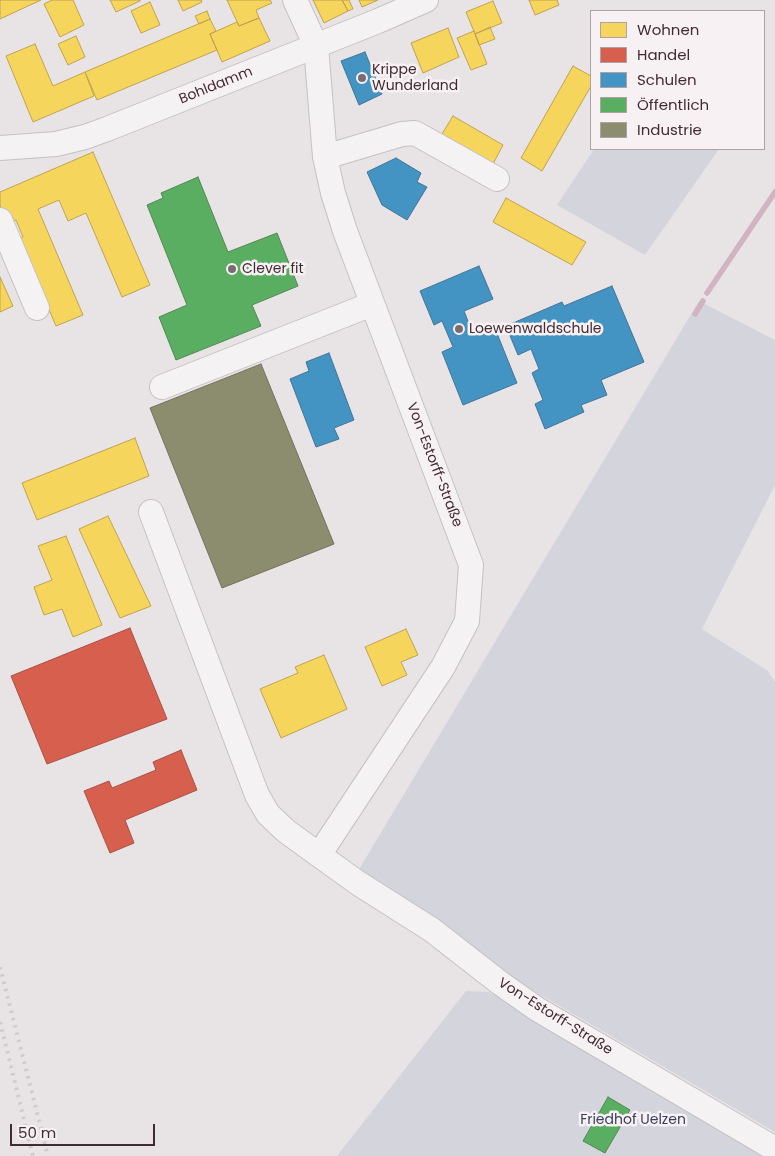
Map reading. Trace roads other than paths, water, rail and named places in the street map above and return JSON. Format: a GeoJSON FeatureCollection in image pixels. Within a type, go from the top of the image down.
{"type":"FeatureCollection","features":[{"type":"Feature","properties":{"kind":"street","name":"Von-Estorff-Straße"},"geometry":{"type":"LineString","coordinates":[[295,0],[316,46],[325,157],[333,193],[372,304],[471,565],[467,621],[443,667],[319,854]]}},
{"type":"Feature","properties":{"kind":"street","name":"Bohldamm"},"geometry":{"type":"LineString","coordinates":[[0,148],[56,144],[85,137],[316,46],[426,0]]}},
{"type":"Feature","properties":{"kind":"street"},"geometry":{"type":"LineString","coordinates":[[325,157],[402,134],[415,133],[497,179]]}},
{"type":"Feature","properties":{"kind":"street"},"geometry":{"type":"LineString","coordinates":[[0,220],[37,308]]}},
{"type":"Feature","properties":{"kind":"street"},"geometry":{"type":"LineString","coordinates":[[162,387],[372,304]]}},
{"type":"Feature","properties":{"kind":"street","name":"Von-Estorff-Straße"},"geometry":{"type":"LineString","coordinates":[[151,512],[257,795],[268,814],[286,831],[358,883],[432,930],[537,1009],[775,1149]]}},
{"type":"Feature","properties":{"kind":"waterway"},"geometry":{"type":"LineString","coordinates":[[707,293],[775,192]]}},
{"type":"Feature","properties":{"kind":"waterway"},"geometry":{"type":"LineString","coordinates":[[695,314],[703,301]]}},
{"type":"Feature","properties":{"kind":"railway"},"geometry":{"type":"LineString","coordinates":[[0,967],[48,1156]]}},
{"type":"Feature","properties":{"kind":"railway"},"geometry":{"type":"LineString","coordinates":[[0,1022],[33,1156]]}},
{"type":"Feature","properties":{"kind":"place","name":"Krippe Wunderland"},"geometry":{"type":"Point","coordinates":[362,78]}},
{"type":"Feature","properties":{"kind":"place","name":"Clever fit"},"geometry":{"type":"Point","coordinates":[232,269]}},
{"type":"Feature","properties":{"kind":"place","name":"Loewenwaldschule"},"geometry":{"type":"Point","coordinates":[459,329]}},
{"type":"Feature","properties":{"kind":"park label","name":"Friedhof Uelzen"},"geometry":{"type":"Point","coordinates":[633,1120]}}]}
